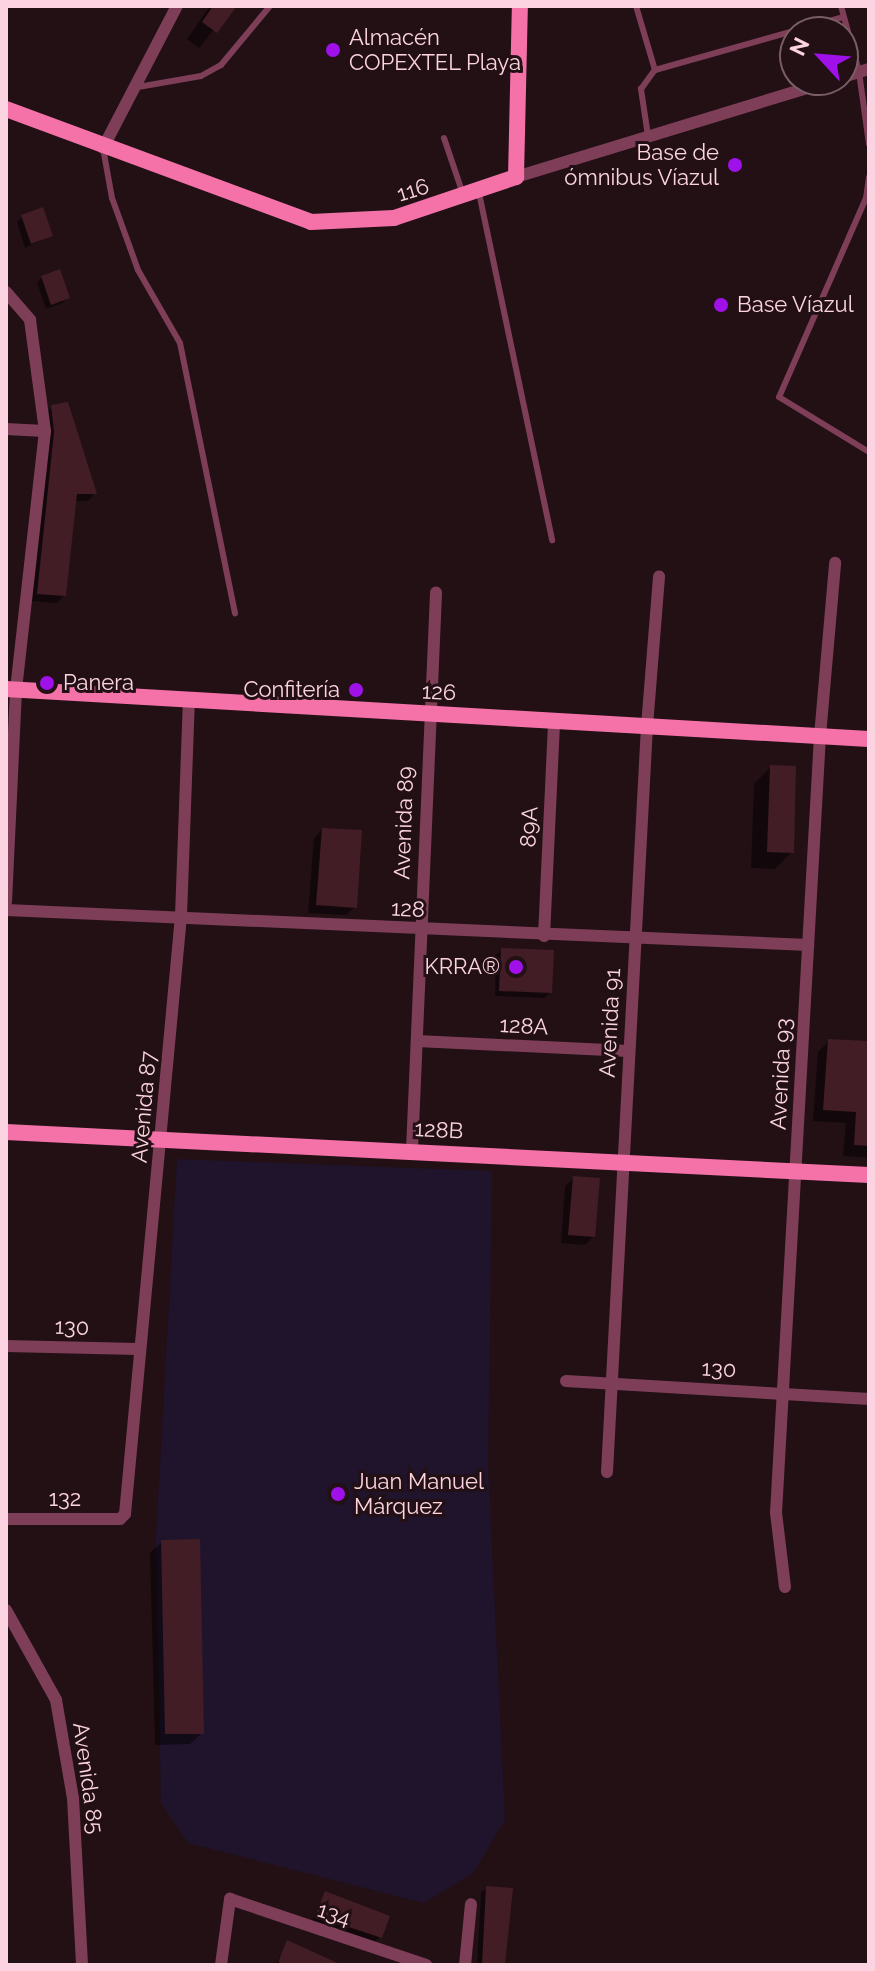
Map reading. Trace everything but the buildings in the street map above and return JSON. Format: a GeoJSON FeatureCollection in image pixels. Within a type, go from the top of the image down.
{"type":"FeatureCollection","features":[{"type":"Feature","properties":{"kind":"street"},"geometry":{"type":"LineString","coordinates":[[103,148],[131,103],[160,30],[177,6]]}},
{"type":"Feature","properties":{"kind":"street"},"geometry":{"type":"LineString","coordinates":[[516,177],[520,6]]}},
{"type":"Feature","properties":{"kind":"street","name":"116"},"geometry":{"type":"LineString","coordinates":[[6,109],[103,148],[311,222],[394,218],[472,195],[516,177],[784,96]]}},
{"type":"Feature","properties":{"kind":"street"},"geometry":{"type":"LineString","coordinates":[[6,292],[30,320],[45,431],[11,689],[6,902]]}},
{"type":"Feature","properties":{"kind":"street"},"geometry":{"type":"LineString","coordinates":[[6,429],[45,431]]}},
{"type":"Feature","properties":{"kind":"street","name":"Avenida 93"},"geometry":{"type":"LineString","coordinates":[[785,1587],[776,1513],[820,736],[835,563]]}},
{"type":"Feature","properties":{"kind":"street","name":"Avenida 91"},"geometry":{"type":"LineString","coordinates":[[607,1472],[647,726],[659,576]]}},
{"type":"Feature","properties":{"kind":"street","name":"Avenida 89"},"geometry":{"type":"LineString","coordinates":[[412,1150],[419,930],[436,593]]}},
{"type":"Feature","properties":{"kind":"street","name":"126"},"geometry":{"type":"LineString","coordinates":[[11,689],[869,739]]}},
{"type":"Feature","properties":{"kind":"street","name":"Avenida 87"},"geometry":{"type":"LineString","coordinates":[[123,1517],[138,1349],[163,1136],[181,916],[189,699]]}},
{"type":"Feature","properties":{"kind":"street","name":"89A"},"geometry":{"type":"LineString","coordinates":[[544,936],[554,721]]}},
{"type":"Feature","properties":{"kind":"street","name":"128"},"geometry":{"type":"LineString","coordinates":[[6,910],[181,916],[544,936],[808,945]]}},
{"type":"Feature","properties":{"kind":"street","name":"128A"},"geometry":{"type":"LineString","coordinates":[[417,1041],[629,1051]]}},
{"type":"Feature","properties":{"kind":"street","name":"128B"},"geometry":{"type":"LineString","coordinates":[[6,1132],[163,1136],[869,1175]]}},
{"type":"Feature","properties":{"kind":"street","name":"130"},"geometry":{"type":"LineString","coordinates":[[6,1346],[138,1349]]}},
{"type":"Feature","properties":{"kind":"street","name":"130"},"geometry":{"type":"LineString","coordinates":[[566,1381],[869,1399]]}},
{"type":"Feature","properties":{"kind":"street","name":"132"},"geometry":{"type":"LineString","coordinates":[[6,1519],[123,1517]]}},
{"type":"Feature","properties":{"kind":"street","name":"Avenida 85"},"geometry":{"type":"LineString","coordinates":[[6,1610],[56,1700],[73,1798],[82,1965]]}},
{"type":"Feature","properties":{"kind":"street","name":"134"},"geometry":{"type":"LineString","coordinates":[[221,1965],[230,1899],[426,1965]]}},
{"type":"Feature","properties":{"kind":"street"},"geometry":{"type":"LineString","coordinates":[[465,1965],[471,1904]]}},
{"type":"Feature","properties":{"kind":"lane"},"geometry":{"type":"LineString","coordinates":[[131,103],[139,85],[201,76],[221,65],[270,6]]}},
{"type":"Feature","properties":{"kind":"lane"},"geometry":{"type":"LineString","coordinates":[[636,6],[655,70]]}},
{"type":"Feature","properties":{"kind":"lane"},"geometry":{"type":"LineString","coordinates":[[649,139],[641,89],[655,70],[779,35]]}},
{"type":"Feature","properties":{"kind":"lane"},"geometry":{"type":"LineString","coordinates":[[864,70],[869,140]]}},
{"type":"Feature","properties":{"kind":"lane"},"geometry":{"type":"LineString","coordinates":[[444,138],[472,195],[552,540]]}},
{"type":"Feature","properties":{"kind":"lane"},"geometry":{"type":"LineString","coordinates":[[103,148],[112,198],[138,270],[180,343],[235,613]]}},
{"type":"Feature","properties":{"kind":"lane"},"geometry":{"type":"LineString","coordinates":[[869,177],[866,198],[779,397],[869,452]]}},
{"type":"Feature","properties":{"kind":"shaded area","name":"Juan Manuel Márquez"},"geometry":{"type":"Polygon","coordinates":[[[177,1159],[492,1171],[488,1465],[505,1820],[473,1873],[424,1903],[188,1843],[161,1803],[156,1539],[177,1159]]]}},
{"type":"Feature","properties":{"kind":"place","name":"Almacén COPEXTEL Playa"},"geometry":{"type":"Point","coordinates":[333,50]}},
{"type":"Feature","properties":{"kind":"place","name":"Base de ómnibus Víazul"},"geometry":{"type":"Point","coordinates":[735,165]}},
{"type":"Feature","properties":{"kind":"place","name":"Base Víazul"},"geometry":{"type":"Point","coordinates":[721,305]}},
{"type":"Feature","properties":{"kind":"place","name":"Panera"},"geometry":{"type":"Point","coordinates":[47,683]}},
{"type":"Feature","properties":{"kind":"place","name":"Confitería"},"geometry":{"type":"Point","coordinates":[356,690]}},
{"type":"Feature","properties":{"kind":"place","name":"KRRA®"},"geometry":{"type":"Point","coordinates":[516,967]}},
{"type":"Feature","properties":{"kind":"place","name":"Juan Manuel Márquez"},"geometry":{"type":"Point","coordinates":[338,1494]}}]}
